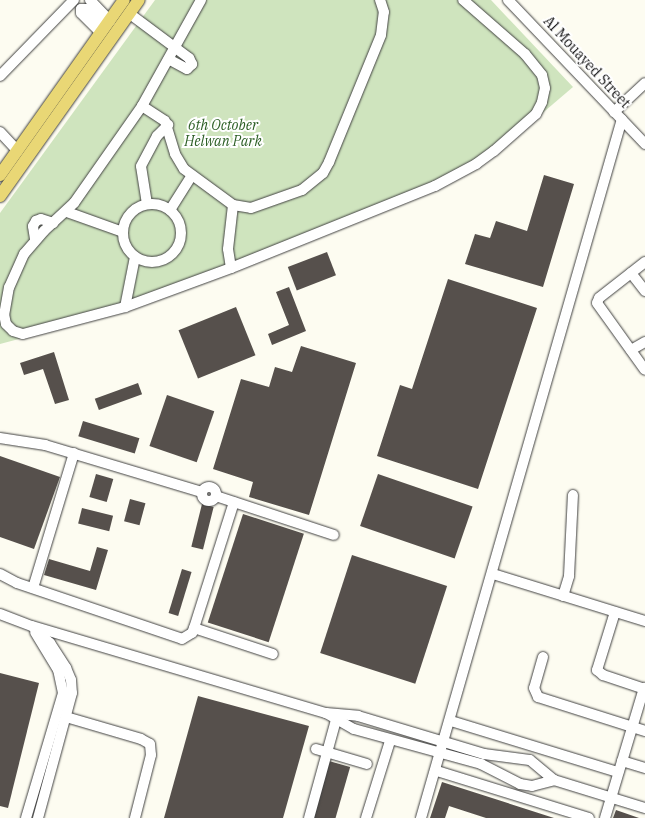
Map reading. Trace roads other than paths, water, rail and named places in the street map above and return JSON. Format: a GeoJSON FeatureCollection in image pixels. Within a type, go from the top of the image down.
{"type":"FeatureCollection","features":[{"type":"Feature","properties":{"kind":"main road"},"geometry":{"type":"LineString","coordinates":[[0,175],[124,0]]}},
{"type":"Feature","properties":{"kind":"main road"},"geometry":{"type":"LineString","coordinates":[[0,196],[139,0]]}},
{"type":"Feature","properties":{"kind":"street"},"geometry":{"type":"LineString","coordinates":[[0,76],[74,0]]}},
{"type":"Feature","properties":{"kind":"street"},"geometry":{"type":"LineString","coordinates":[[90,0],[105,27]]}},
{"type":"Feature","properties":{"kind":"street"},"geometry":{"type":"LineString","coordinates":[[201,0],[142,106],[67,212],[35,239],[15,270],[9,287],[4,314],[6,324],[13,331],[23,334],[125,307],[231,268],[456,176],[494,151],[536,114],[542,102],[545,88],[542,75],[525,54],[463,0]]}},
{"type":"Feature","properties":{"kind":"street"},"geometry":{"type":"LineString","coordinates":[[142,106],[160,117],[168,125],[179,162],[192,175],[233,205],[250,208],[302,190],[323,173],[381,35],[384,12],[380,0]]}},
{"type":"Feature","properties":{"kind":"street","name":"Al Mouayed Street"},"geometry":{"type":"LineString","coordinates":[[508,0],[645,144]]}},
{"type":"Feature","properties":{"kind":"street"},"geometry":{"type":"LineString","coordinates":[[130,14],[189,58],[192,64],[187,69],[168,59]]}},
{"type":"Feature","properties":{"kind":"street"},"geometry":{"type":"LineString","coordinates":[[614,112],[645,83]]}},
{"type":"Feature","properties":{"kind":"street"},"geometry":{"type":"LineString","coordinates":[[422,818],[442,754],[622,119]]}},
{"type":"Feature","properties":{"kind":"street"},"geometry":{"type":"LineString","coordinates":[[147,204],[141,166],[157,136],[168,125]]}},
{"type":"Feature","properties":{"kind":"street"},"geometry":{"type":"LineString","coordinates":[[0,132],[18,151]]}},
{"type":"Feature","properties":{"kind":"street"},"geometry":{"type":"LineString","coordinates":[[170,210],[192,175]]}},
{"type":"Feature","properties":{"kind":"street"},"geometry":{"type":"LineString","coordinates":[[147,204],[159,205],[170,210],[180,225],[179,242],[175,250],[161,261],[143,261],[135,257],[126,246],[123,232],[128,217],[133,211],[147,204]]}},
{"type":"Feature","properties":{"kind":"street"},"geometry":{"type":"LineString","coordinates":[[231,268],[228,249],[233,205]]}},
{"type":"Feature","properties":{"kind":"street"},"geometry":{"type":"LineString","coordinates":[[67,212],[123,232]]}},
{"type":"Feature","properties":{"kind":"street"},"geometry":{"type":"LineString","coordinates":[[125,307],[135,257]]}},
{"type":"Feature","properties":{"kind":"street"},"geometry":{"type":"LineString","coordinates":[[645,262],[599,298],[597,305],[645,370]]}},
{"type":"Feature","properties":{"kind":"street"},"geometry":{"type":"LineString","coordinates":[[631,273],[645,291]]}},
{"type":"Feature","properties":{"kind":"street"},"geometry":{"type":"LineString","coordinates":[[631,350],[645,342]]}},
{"type":"Feature","properties":{"kind":"street"},"geometry":{"type":"LineString","coordinates":[[0,438],[45,445],[202,492],[210,487],[215,490],[216,496],[334,535]]}},
{"type":"Feature","properties":{"kind":"street"},"geometry":{"type":"LineString","coordinates":[[33,588],[74,453]]}},
{"type":"Feature","properties":{"kind":"street"},"geometry":{"type":"LineString","coordinates":[[563,596],[569,576],[573,495]]}},
{"type":"Feature","properties":{"kind":"street"},"geometry":{"type":"LineString","coordinates":[[0,574],[33,588],[177,638],[188,637],[194,628],[234,502]]}},
{"type":"Feature","properties":{"kind":"street"},"geometry":{"type":"LineString","coordinates":[[493,574],[645,621]]}},
{"type":"Feature","properties":{"kind":"street"},"geometry":{"type":"LineString","coordinates":[[605,818],[644,689],[603,675],[597,670],[615,612]]}},
{"type":"Feature","properties":{"kind":"street"},"geometry":{"type":"LineString","coordinates":[[0,614],[32,626],[326,714],[336,720],[379,738],[481,764],[520,784],[532,786],[554,780]]}},
{"type":"Feature","properties":{"kind":"street"},"geometry":{"type":"LineString","coordinates":[[32,626],[50,643],[71,680],[72,693],[38,818]]}},
{"type":"Feature","properties":{"kind":"street"},"geometry":{"type":"LineString","coordinates":[[26,818],[63,693],[58,670],[32,626]]}},
{"type":"Feature","properties":{"kind":"street"},"geometry":{"type":"LineString","coordinates":[[194,628],[274,654]]}},
{"type":"Feature","properties":{"kind":"street"},"geometry":{"type":"LineString","coordinates":[[544,657],[534,688],[538,697],[645,730]]}},
{"type":"Feature","properties":{"kind":"street"},"geometry":{"type":"LineString","coordinates":[[326,714],[353,715],[484,754],[530,760],[554,780],[645,808]]}},
{"type":"Feature","properties":{"kind":"street"},"geometry":{"type":"LineString","coordinates":[[66,717],[141,738],[150,744],[152,755],[135,818]]}},
{"type":"Feature","properties":{"kind":"street"},"geometry":{"type":"LineString","coordinates":[[309,818],[336,720]]}},
{"type":"Feature","properties":{"kind":"street"},"geometry":{"type":"LineString","coordinates":[[451,721],[618,772]]}},
{"type":"Feature","properties":{"kind":"street"},"geometry":{"type":"LineString","coordinates":[[379,738],[383,723]]}},
{"type":"Feature","properties":{"kind":"street"},"geometry":{"type":"LineString","coordinates":[[366,818],[390,741]]}},
{"type":"Feature","properties":{"kind":"street"},"geometry":{"type":"LineString","coordinates":[[316,749],[367,764]]}},
{"type":"Feature","properties":{"kind":"street"},"geometry":{"type":"LineString","coordinates":[[622,761],[645,768]]}},
{"type":"Feature","properties":{"kind":"street"},"geometry":{"type":"LineString","coordinates":[[436,771],[590,818]]}},
{"type":"Feature","properties":{"kind":"park label","name":"6th October Helwan Park"},"geometry":{"type":"Point","coordinates":[223,134]}}]}
